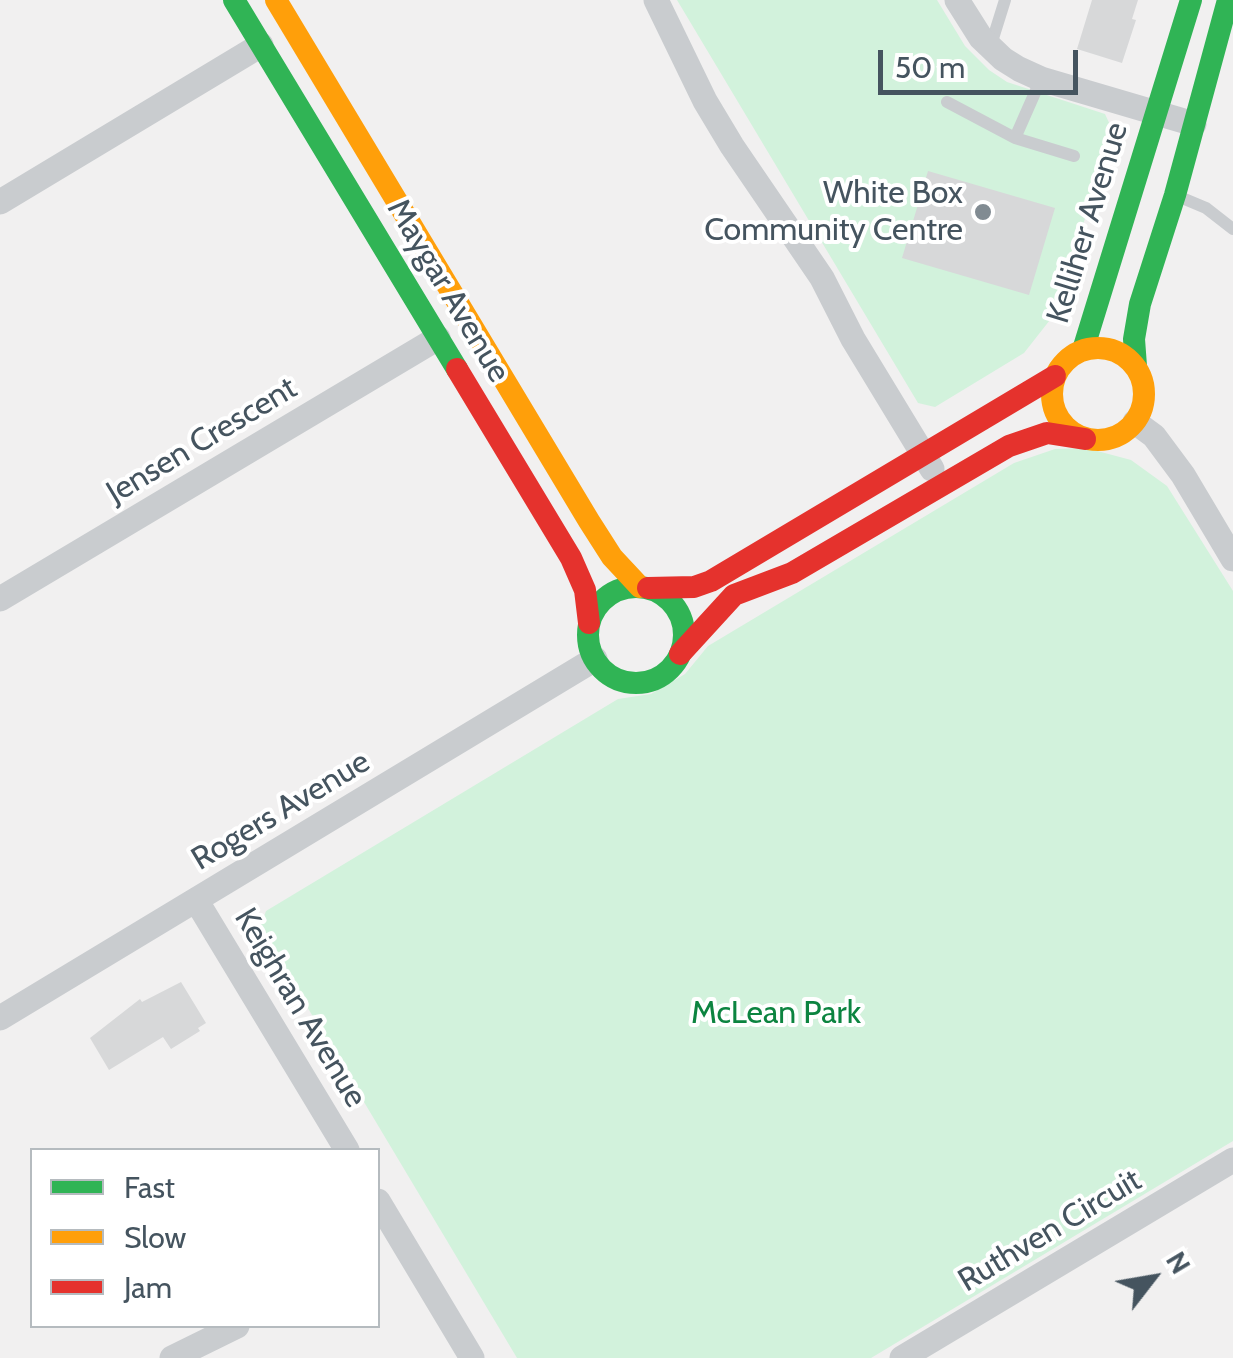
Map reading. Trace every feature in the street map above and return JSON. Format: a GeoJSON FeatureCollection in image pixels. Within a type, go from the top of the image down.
{"type":"FeatureCollection","features":[{"type":"Feature","properties":{"kind":"street","name":"Maygar Avenue"},"geometry":{"type":"LineString","coordinates":[[234,0],[571,558],[584,590],[589,623]]}},
{"type":"Feature","properties":{"kind":"street","name":"Maygar Avenue"},"geometry":{"type":"LineString","coordinates":[[276,0],[612,557],[644,588]]}},
{"type":"Feature","properties":{"kind":"street"},"geometry":{"type":"LineString","coordinates":[[656,0],[705,100],[768,202],[822,278],[853,338],[942,485]]}},
{"type":"Feature","properties":{"kind":"street"},"geometry":{"type":"LineString","coordinates":[[957,0],[990,48],[1019,69],[1194,124]]}},
{"type":"Feature","properties":{"kind":"street","name":"Kelliher Avenue"},"geometry":{"type":"LineString","coordinates":[[1083,350],[1191,0]]}},
{"type":"Feature","properties":{"kind":"street"},"geometry":{"type":"LineString","coordinates":[[1136,366],[1112,350],[1083,350],[1072,356],[1055,376],[711,581],[694,587],[626,588],[602,600],[589,623],[588,636],[595,660],[617,679],[646,681],[672,666],[734,595],[792,573],[1009,446],[1047,433],[1113,438],[1136,422],[1145,394],[1136,366],[1134,339],[1140,304],[1227,15]]}},
{"type":"Feature","properties":{"kind":"street"},"geometry":{"type":"LineString","coordinates":[[0,202],[291,25]]}},
{"type":"Feature","properties":{"kind":"street"},"geometry":{"type":"LineString","coordinates":[[438,338],[467,320]]}},
{"type":"Feature","properties":{"kind":"street","name":"Jensen Crescent"},"geometry":{"type":"LineString","coordinates":[[0,599],[438,338]]}},
{"type":"Feature","properties":{"kind":"street"},"geometry":{"type":"LineString","coordinates":[[1055,376],[1052,391],[1060,420],[1071,432],[1085,438]]}},
{"type":"Feature","properties":{"kind":"street"},"geometry":{"type":"LineString","coordinates":[[1136,422],[1154,436],[1233,559]]}},
{"type":"Feature","properties":{"kind":"street"},"geometry":{"type":"LineString","coordinates":[[644,588],[663,595],[675,607],[684,638],[680,654]]}},
{"type":"Feature","properties":{"kind":"street","name":"Rogers Avenue"},"geometry":{"type":"LineString","coordinates":[[0,1018],[595,660]]}},
{"type":"Feature","properties":{"kind":"street","name":"Keighran Avenue"},"geometry":{"type":"LineString","coordinates":[[196,900],[346,1148]]}},
{"type":"Feature","properties":{"kind":"street","name":"Ruthven Circuit"},"geometry":{"type":"LineString","coordinates":[[902,1358],[1233,1160]]}},
{"type":"Feature","properties":{"kind":"street"},"geometry":{"type":"LineString","coordinates":[[380,1209],[387,1237],[472,1358]]}},
{"type":"Feature","properties":{"kind":"street"},"geometry":{"type":"LineString","coordinates":[[172,1358],[233,1328]]}},
{"type":"Feature","properties":{"kind":"lane"},"geometry":{"type":"LineString","coordinates":[[990,48],[1005,0]]}},
{"type":"Feature","properties":{"kind":"lane"},"geometry":{"type":"LineString","coordinates":[[1015,138],[1041,79]]}},
{"type":"Feature","properties":{"kind":"lane"},"geometry":{"type":"LineString","coordinates":[[948,102],[1015,138],[1074,156]]}},
{"type":"Feature","properties":{"kind":"lane"},"geometry":{"type":"LineString","coordinates":[[1175,195],[1206,208],[1233,229]]}},
{"type":"Feature","properties":{"kind":"green space"},"geometry":{"type":"Polygon","coordinates":[[[677,0],[937,0],[965,46],[989,70],[1007,82],[1105,114],[1112,129],[1057,311],[1024,353],[935,407],[918,403],[677,0]]]}},
{"type":"Feature","properties":{"kind":"green space","name":"McLean Park"},"geometry":{"type":"Polygon","coordinates":[[[1086,448],[1131,460],[1167,486],[1233,591],[1233,1141],[871,1358],[517,1358],[260,928],[266,911],[618,699],[651,694],[685,674],[708,646],[1014,463],[1055,449],[1086,448]]]}},
{"type":"Feature","properties":{"kind":"building"},"geometry":{"type":"Polygon","coordinates":[[[1092,0],[1138,0],[1122,63],[1077,49],[1092,0]]]}},
{"type":"Feature","properties":{"kind":"building"},"geometry":{"type":"Polygon","coordinates":[[[928,171],[1055,208],[1029,295],[902,258],[928,171]]]}},
{"type":"Feature","properties":{"kind":"building"},"geometry":{"type":"Polygon","coordinates":[[[181,982],[206,1023],[198,1028],[200,1031],[171,1049],[163,1037],[109,1070],[90,1038],[140,999],[142,1002],[181,982]]]}},
{"type":"Feature","properties":{"kind":"traffic: fast"},"geometry":{"type":"LineString","coordinates":[[234,0],[457,369]]}},
{"type":"Feature","properties":{"kind":"traffic: fast"},"geometry":{"type":"LineString","coordinates":[[1083,350],[1191,0]]}},
{"type":"Feature","properties":{"kind":"traffic: fast"},"geometry":{"type":"LineString","coordinates":[[1136,366],[1134,339],[1140,304],[1175,195],[1228,0]]}},
{"type":"Feature","properties":{"kind":"traffic: fast"},"geometry":{"type":"LineString","coordinates":[[636,587],[654,591],[670,601],[680,617],[684,635],[680,653],[670,669],[654,679],[636,683],[618,679],[602,669],[592,653],[588,635],[592,617],[602,601],[618,591],[636,587]]}},
{"type":"Feature","properties":{"kind":"traffic: slow"},"geometry":{"type":"LineString","coordinates":[[276,0],[589,521],[612,557],[640,587]]}},
{"type":"Feature","properties":{"kind":"traffic: slow"},"geometry":{"type":"LineString","coordinates":[[1098,348],[1116,351],[1131,361],[1141,376],[1144,394],[1141,412],[1131,427],[1116,437],[1098,440],[1080,437],[1065,427],[1055,412],[1052,394],[1055,376],[1065,361],[1080,351],[1098,348]]}},
{"type":"Feature","properties":{"kind":"traffic: jam"},"geometry":{"type":"LineString","coordinates":[[457,369],[571,558],[585,590],[589,623]]}},
{"type":"Feature","properties":{"kind":"traffic: jam"},"geometry":{"type":"LineString","coordinates":[[648,588],[694,587],[711,581],[1055,376]]}},
{"type":"Feature","properties":{"kind":"traffic: jam"},"geometry":{"type":"LineString","coordinates":[[680,654],[734,595],[792,573],[1009,446],[1047,433],[1085,439]]}},
{"type":"Feature","properties":{"kind":"place","name":"White Box Community Centre"},"geometry":{"type":"Point","coordinates":[983,212]}}]}
